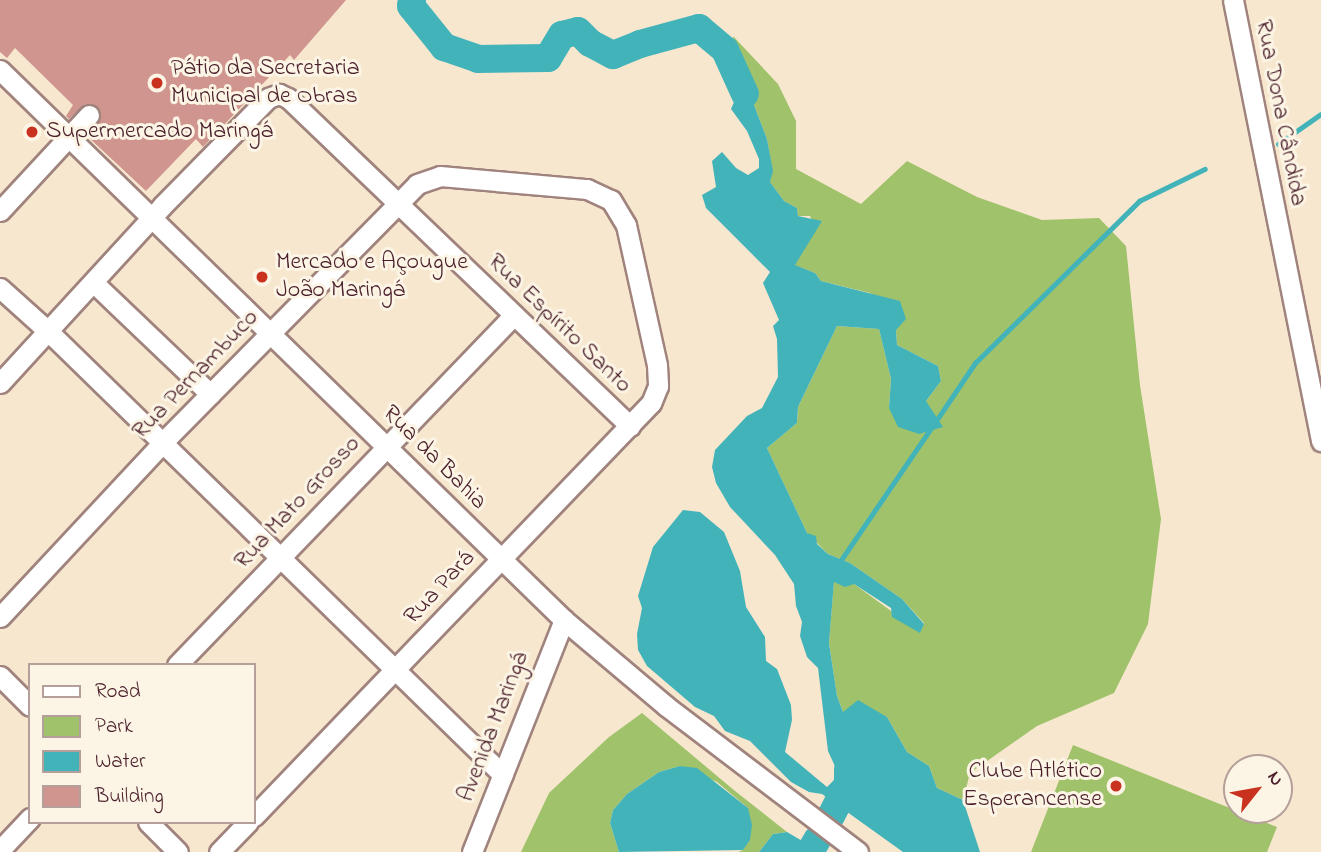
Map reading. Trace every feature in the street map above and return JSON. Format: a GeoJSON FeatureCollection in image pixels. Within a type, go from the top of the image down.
{"type":"FeatureCollection","features":[{"type":"Feature","properties":{"kind":"street","name":"Rua Dona Cândida"},"geometry":{"type":"LineString","coordinates":[[1233,0],[1321,441]]}},
{"type":"Feature","properties":{"kind":"street","name":"Rua da Bahia"},"geometry":{"type":"LineString","coordinates":[[0,70],[564,620],[666,706],[858,852]]}},
{"type":"Feature","properties":{"kind":"street","name":"Rua Espírito Santo"},"geometry":{"type":"LineString","coordinates":[[152,217],[268,98],[279,94],[288,98],[631,426]]}},
{"type":"Feature","properties":{"kind":"street"},"geometry":{"type":"LineString","coordinates":[[0,211],[89,115]]}},
{"type":"Feature","properties":{"kind":"street","name":"Rua Pernambuco"},"geometry":{"type":"LineString","coordinates":[[0,617],[162,443],[416,184],[440,176],[587,188],[611,200],[626,225]]}},
{"type":"Feature","properties":{"kind":"street"},"geometry":{"type":"LineString","coordinates":[[0,383],[152,217]]}},
{"type":"Feature","properties":{"kind":"street","name":"Rua Pará"},"geometry":{"type":"LineString","coordinates":[[256,814],[651,403],[658,386],[658,377],[626,225]]}},
{"type":"Feature","properties":{"kind":"street"},"geometry":{"type":"LineString","coordinates":[[94,283],[210,394]]}},
{"type":"Feature","properties":{"kind":"street"},"geometry":{"type":"LineString","coordinates":[[0,288],[49,332],[503,775]]}},
{"type":"Feature","properties":{"kind":"street","name":"Rua Mato Grosso"},"geometry":{"type":"LineString","coordinates":[[179,663],[514,315]]}},
{"type":"Feature","properties":{"kind":"street","name":"Avenida Maringá"},"geometry":{"type":"LineString","coordinates":[[472,852],[564,620]]}},
{"type":"Feature","properties":{"kind":"street"},"geometry":{"type":"LineString","coordinates":[[0,676],[28,704]]}},
{"type":"Feature","properties":{"kind":"street"},"geometry":{"type":"LineString","coordinates":[[0,850],[28,820]]}},
{"type":"Feature","properties":{"kind":"street"},"geometry":{"type":"LineString","coordinates":[[150,824],[178,852]]}},
{"type":"Feature","properties":{"kind":"street"},"geometry":{"type":"LineString","coordinates":[[219,852],[246,824]]}},
{"type":"Feature","properties":{"kind":"green space"},"geometry":{"type":"Polygon","coordinates":[[[733,36],[778,84],[796,121],[796,169],[861,204],[907,161],[977,197],[1042,220],[1099,218],[1126,246],[1140,385],[1161,519],[1148,624],[1114,693],[1037,726],[970,773],[963,800],[937,788],[929,766],[907,752],[887,717],[843,712],[837,696],[829,643],[834,581],[854,584],[920,632],[924,623],[902,599],[850,563],[828,554],[807,533],[767,448],[797,423],[798,407],[837,326],[879,329],[891,379],[889,408],[926,401],[941,381],[938,366],[897,345],[896,330],[870,293],[821,281],[815,273],[794,265],[816,229],[810,216],[798,216],[797,208],[784,201],[770,182],[771,162],[767,139],[735,55],[733,36]]]}},
{"type":"Feature","properties":{"kind":"green space"},"geometry":{"type":"Polygon","coordinates":[[[642,713],[787,832],[773,834],[759,852],[738,852],[743,850],[748,808],[717,782],[680,766],[659,772],[627,794],[613,810],[610,823],[619,852],[521,852],[549,793],[609,737],[642,713]]]}},
{"type":"Feature","properties":{"kind":"green space","name":"Clube Atlético Esperancense"},"geometry":{"type":"Polygon","coordinates":[[[1073,745],[1223,805],[1223,824],[1270,824],[1277,827],[1267,852],[1031,852],[1073,745]]]}},
{"type":"Feature","properties":{"kind":"water"},"geometry":{"type":"Polygon","coordinates":[[[735,55],[767,139],[773,171],[770,182],[784,201],[797,208],[798,216],[822,221],[795,265],[815,273],[821,281],[900,301],[906,319],[896,330],[897,345],[938,366],[941,381],[926,401],[943,427],[919,434],[898,427],[889,408],[891,379],[879,329],[837,326],[798,407],[797,423],[767,448],[807,533],[816,536],[817,544],[828,554],[850,563],[902,599],[924,624],[920,633],[892,617],[891,608],[854,584],[845,587],[834,582],[829,643],[837,696],[843,712],[858,700],[887,717],[907,752],[929,766],[937,788],[963,800],[980,852],[903,852],[822,794],[809,792],[791,782],[750,741],[725,731],[714,716],[695,707],[647,666],[638,650],[637,634],[642,608],[638,596],[653,547],[683,510],[700,512],[724,532],[740,571],[746,607],[765,637],[766,661],[777,669],[791,705],[792,720],[785,752],[827,787],[839,775],[828,751],[818,668],[807,657],[800,636],[802,622],[796,606],[794,584],[775,555],[730,507],[716,483],[712,467],[715,450],[747,416],[762,408],[778,377],[777,339],[773,326],[779,320],[763,283],[770,272],[706,208],[702,195],[716,187],[712,161],[722,152],[736,168],[748,175],[759,168],[759,159],[747,131],[731,109],[737,95],[726,68],[735,55]]]}},
{"type":"Feature","properties":{"kind":"water"},"geometry":{"type":"Polygon","coordinates":[[[680,766],[697,768],[748,808],[752,825],[750,840],[743,850],[619,852],[610,823],[613,810],[627,794],[659,772],[680,766]]]}},
{"type":"Feature","properties":{"kind":"water"},"geometry":{"type":"Polygon","coordinates":[[[787,832],[821,852],[759,852],[773,834],[787,832]]]}},
{"type":"Feature","properties":{"kind":"building","name":"Pátio da Secretaria Municipal de Obras"},"geometry":{"type":"Polygon","coordinates":[[[0,0],[346,0],[294,60],[290,55],[203,147],[196,139],[146,191],[87,136],[101,118],[98,107],[85,104],[69,119],[66,116],[73,105],[15,48],[7,58],[0,52],[0,0]]]}},
{"type":"Feature","properties":{"kind":"waterway"},"geometry":{"type":"LineString","coordinates":[[412,0],[411,6],[444,47],[478,59],[548,58],[562,35],[578,31],[590,43],[613,55],[640,44],[699,28],[725,50],[745,94]]}},
{"type":"Feature","properties":{"kind":"waterway"},"geometry":{"type":"LineString","coordinates":[[1278,144],[1321,114]]}},
{"type":"Feature","properties":{"kind":"waterway"},"geometry":{"type":"LineString","coordinates":[[936,421],[975,363],[1139,201],[1205,169]]}},
{"type":"Feature","properties":{"kind":"waterway"},"geometry":{"type":"LineString","coordinates":[[839,563],[931,428]]}},
{"type":"Feature","properties":{"kind":"waterway"},"geometry":{"type":"LineString","coordinates":[[831,816],[848,783],[848,769]]}},
{"type":"Feature","properties":{"kind":"waterway"},"geometry":{"type":"LineString","coordinates":[[810,852],[817,840]]}},
{"type":"Feature","properties":{"kind":"place","name":"Pátio da Secretaria Municipal de Obras"},"geometry":{"type":"Point","coordinates":[157,83]}},
{"type":"Feature","properties":{"kind":"place","name":"Supermercado Maringá"},"geometry":{"type":"Point","coordinates":[32,132]}},
{"type":"Feature","properties":{"kind":"place","name":"Mercado e Açougue João Maringá"},"geometry":{"type":"Point","coordinates":[262,277]}},
{"type":"Feature","properties":{"kind":"place","name":"Clube Atlético Esperancense"},"geometry":{"type":"Point","coordinates":[1116,786]}}]}
